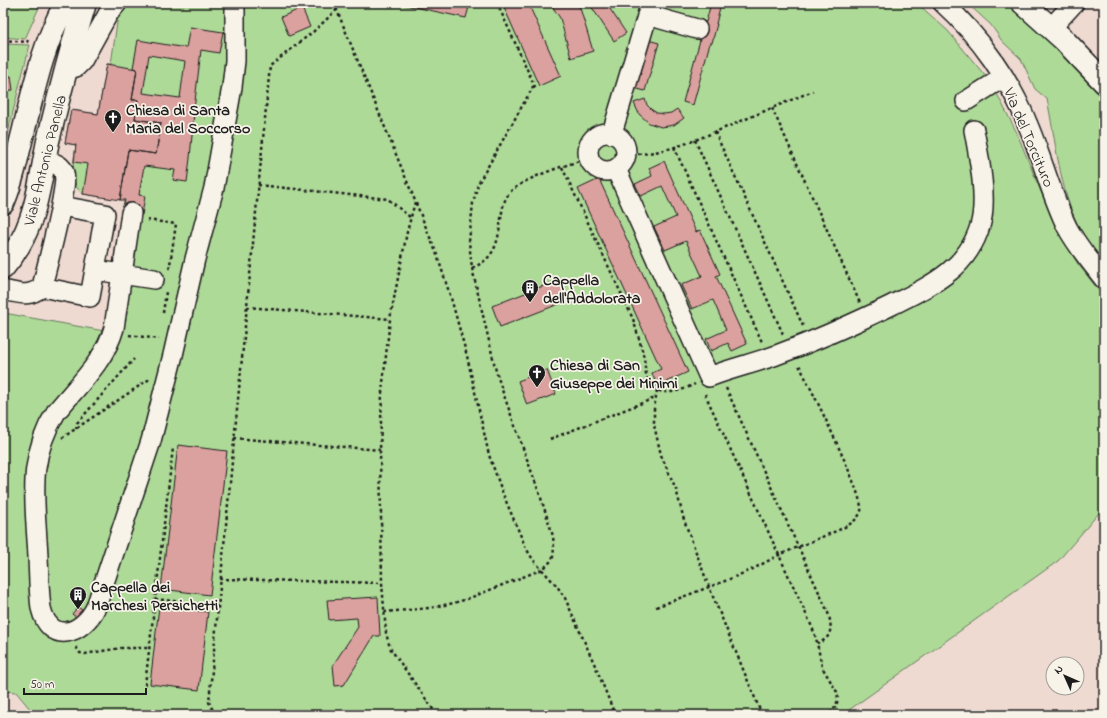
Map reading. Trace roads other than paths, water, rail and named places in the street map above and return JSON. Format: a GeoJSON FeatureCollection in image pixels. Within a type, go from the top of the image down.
{"type":"FeatureCollection","features":[{"type":"Feature","properties":{"kind":"main road","name":"Viale Antonio Panella"},"geometry":{"type":"LineString","coordinates":[[3,202],[13,175],[42,60],[55,24],[66,3]]}},
{"type":"Feature","properties":{"kind":"main road","name":"Viale Antonio Panella"},"geometry":{"type":"LineString","coordinates":[[3,268],[19,246],[28,229],[36,202],[44,161],[66,70],[85,3]]}},
{"type":"Feature","properties":{"kind":"main road","name":"Viale Antonio Panella"},"geometry":{"type":"LineString","coordinates":[[73,46],[90,3]]}},
{"type":"Feature","properties":{"kind":"main road"},"geometry":{"type":"LineString","coordinates":[[1023,3],[1051,28],[1104,82]]}},
{"type":"Feature","properties":{"kind":"street"},"geometry":{"type":"LineString","coordinates":[[66,70],[76,67],[82,62],[108,14],[117,3]]}},
{"type":"Feature","properties":{"kind":"street"},"geometry":{"type":"LineString","coordinates":[[132,213],[114,328],[110,340],[95,365],[56,412],[46,429],[35,467],[34,485],[41,608],[44,618],[53,629],[62,632],[72,631],[81,626],[91,616],[101,597],[151,441],[214,188],[228,114],[235,62],[235,3]]}},
{"type":"Feature","properties":{"kind":"street","name":"Via del Torcituro"},"geometry":{"type":"LineString","coordinates":[[943,3],[976,38],[1004,77],[1028,124],[1067,227],[1084,253],[1104,279]]}},
{"type":"Feature","properties":{"kind":"street"},"geometry":{"type":"LineString","coordinates":[[1051,28],[1074,3]]}},
{"type":"Feature","properties":{"kind":"street"},"geometry":{"type":"LineString","coordinates":[[612,133],[649,9],[697,29]]}},
{"type":"Feature","properties":{"kind":"street"},"geometry":{"type":"LineString","coordinates":[[966,101],[1004,77]]}},
{"type":"Feature","properties":{"kind":"street"},"geometry":{"type":"LineString","coordinates":[[621,162],[606,171],[600,170],[594,166],[589,158],[588,148],[592,140],[602,133],[612,133],[617,135],[624,142],[621,162],[709,377],[769,358],[867,318],[923,289],[950,271],[962,259],[974,241],[980,225],[983,209],[982,188],[974,130]]}},
{"type":"Feature","properties":{"kind":"street"},"geometry":{"type":"LineString","coordinates":[[42,287],[61,206],[65,179],[64,173],[59,166],[44,161]]}},
{"type":"Feature","properties":{"kind":"street"},"geometry":{"type":"LineString","coordinates":[[3,290],[27,294],[42,287],[90,297],[105,214],[61,206]]}},
{"type":"Feature","properties":{"kind":"street"},"geometry":{"type":"LineString","coordinates":[[95,270],[154,279]]}},
{"type":"Feature","properties":{"kind":"place","name":"Chiesa di Santa Maria del Soccorso"},"geometry":{"type":"Point","coordinates":[113,133]}},
{"type":"Feature","properties":{"kind":"place","name":"Cappella dell'Addolorata"},"geometry":{"type":"Point","coordinates":[530,303]}},
{"type":"Feature","properties":{"kind":"place","name":"Chiesa di San Giuseppe dei Minimi"},"geometry":{"type":"Point","coordinates":[537,388]}},
{"type":"Feature","properties":{"kind":"place","name":"Cappella dei Marchesi Persichetti"},"geometry":{"type":"Point","coordinates":[78,610]}}]}
